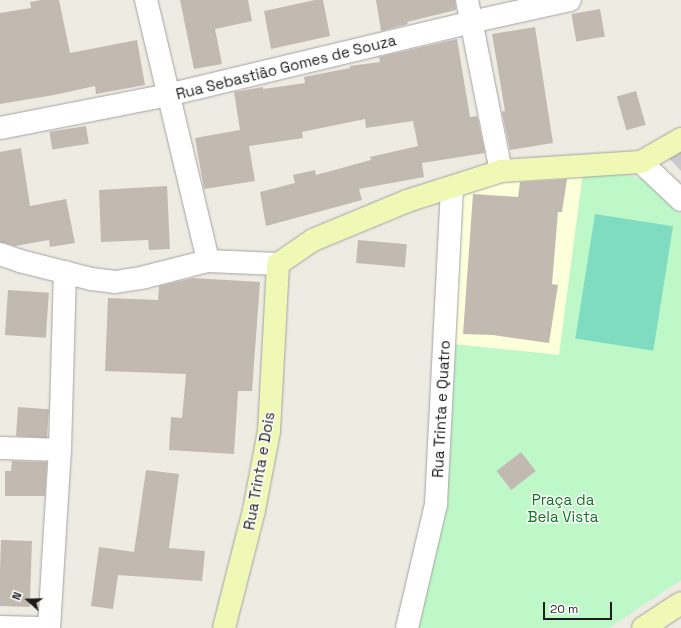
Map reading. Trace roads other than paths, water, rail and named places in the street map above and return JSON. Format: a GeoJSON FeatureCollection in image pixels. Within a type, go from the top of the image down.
{"type":"FeatureCollection","features":[{"type":"Feature","properties":{"kind":"street"},"geometry":{"type":"LineString","coordinates":[[146,0],[208,261]]}},
{"type":"Feature","properties":{"kind":"street"},"geometry":{"type":"LineString","coordinates":[[467,0],[501,171]]}},
{"type":"Feature","properties":{"kind":"street","name":"Rua Sebastião Gomes de Souza"},"geometry":{"type":"LineString","coordinates":[[0,128],[168,95],[471,22],[570,0]]}},
{"type":"Feature","properties":{"kind":"street"},"geometry":{"type":"LineString","coordinates":[[0,254],[20,261],[91,279],[115,282],[144,277],[208,261],[278,264],[313,240],[407,201],[501,171],[641,162],[681,139]]}},
{"type":"Feature","properties":{"kind":"street"},"geometry":{"type":"LineString","coordinates":[[641,162],[681,200]]}},
{"type":"Feature","properties":{"kind":"street","name":"Rua Trinta e Quatro"},"geometry":{"type":"LineString","coordinates":[[407,628],[436,504],[452,187]]}},
{"type":"Feature","properties":{"kind":"street","name":"Rua Trinta e Dois"},"geometry":{"type":"LineString","coordinates":[[224,628],[254,510],[269,431],[278,264]]}},
{"type":"Feature","properties":{"kind":"street"},"geometry":{"type":"LineString","coordinates":[[49,628],[60,450],[65,272]]}},
{"type":"Feature","properties":{"kind":"street"},"geometry":{"type":"LineString","coordinates":[[0,448],[60,450]]}},
{"type":"Feature","properties":{"kind":"street"},"geometry":{"type":"LineString","coordinates":[[655,625],[681,603]]}},
{"type":"Feature","properties":{"kind":"street"},"geometry":{"type":"LineString","coordinates":[[0,627],[41,628]]}},
{"type":"Feature","properties":{"kind":"park label","name":"Praça da Bela Vista"},"geometry":{"type":"Point","coordinates":[563,508]}}]}
